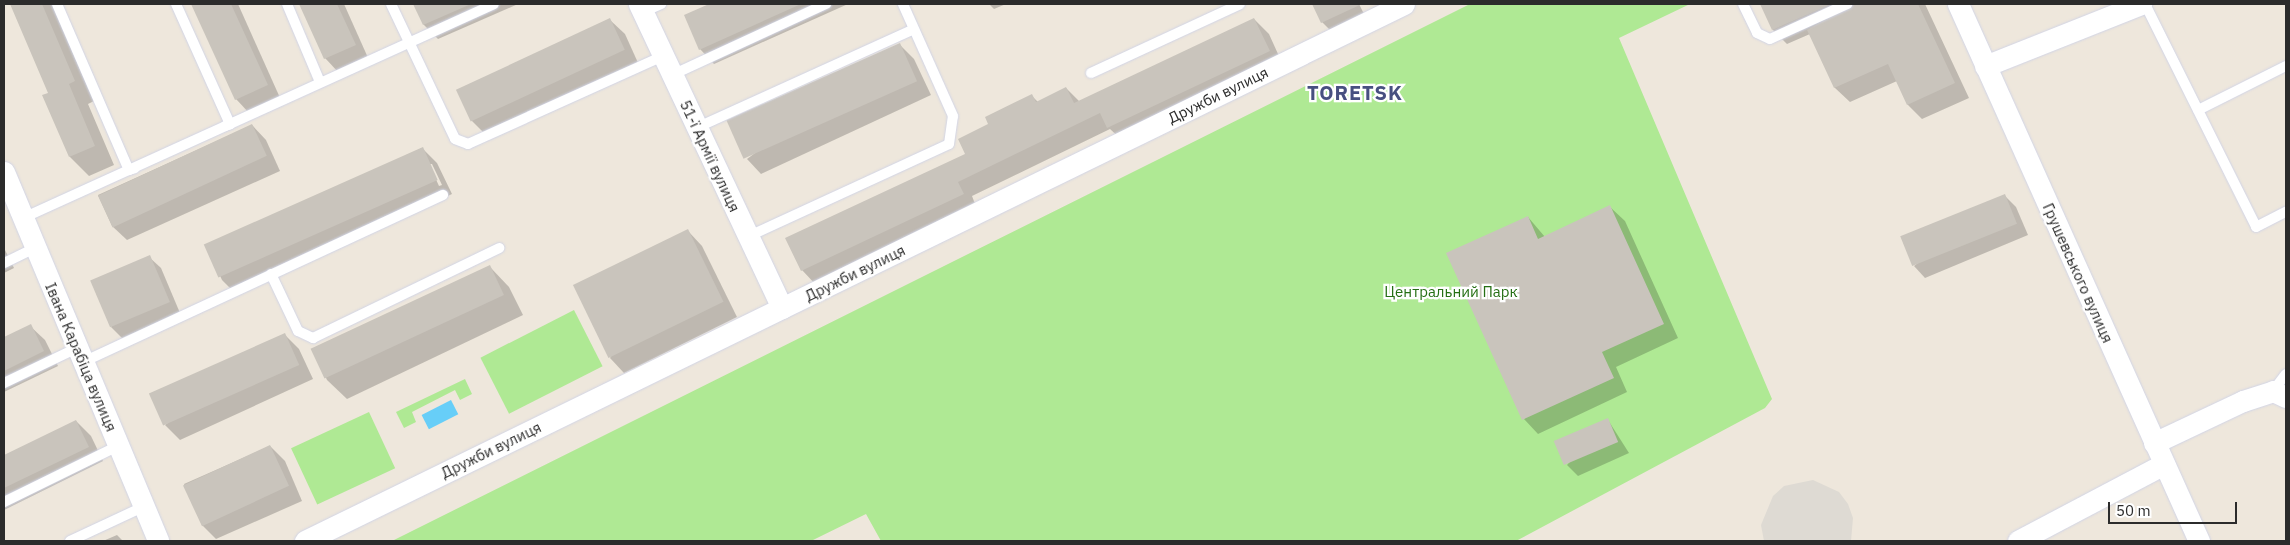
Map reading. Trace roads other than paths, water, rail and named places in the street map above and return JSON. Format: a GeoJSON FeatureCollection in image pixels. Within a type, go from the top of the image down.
{"type":"FeatureCollection","features":[{"type":"Feature","properties":{"kind":"street","name":"Дружби вулиця"},"geometry":{"type":"LineString","coordinates":[[305,541],[1402,4]]}},
{"type":"Feature","properties":{"kind":"street","name":"Грушевського вулиця"},"geometry":{"type":"LineString","coordinates":[[1958,4],[2199,541]]}},
{"type":"Feature","properties":{"kind":"street"},"geometry":{"type":"LineString","coordinates":[[1985,66],[2141,4]]}},
{"type":"Feature","properties":{"kind":"street","name":"51-ї Армії вулиця"},"geometry":{"type":"LineString","coordinates":[[648,6],[663,56],[782,308]]}},
{"type":"Feature","properties":{"kind":"street","name":"Івана Карабіца вулиця"},"geometry":{"type":"LineString","coordinates":[[4,172],[158,541]]}},
{"type":"Feature","properties":{"kind":"street"},"geometry":{"type":"LineString","coordinates":[[2154,443],[2280,394]]}},
{"type":"Feature","properties":{"kind":"street"},"geometry":{"type":"LineString","coordinates":[[2018,541],[2164,464]]}},
{"type":"Feature","properties":{"kind":"lane"},"geometry":{"type":"LineString","coordinates":[[57,4],[129,170]]}},
{"type":"Feature","properties":{"kind":"lane"},"geometry":{"type":"LineString","coordinates":[[176,4],[230,124]]}},
{"type":"Feature","properties":{"kind":"lane"},"geometry":{"type":"LineString","coordinates":[[287,4],[320,82]]}},
{"type":"Feature","properties":{"kind":"lane"},"geometry":{"type":"LineString","coordinates":[[391,4],[455,139],[468,144],[663,56]]}},
{"type":"Feature","properties":{"kind":"lane"},"geometry":{"type":"LineString","coordinates":[[23,218],[408,41],[494,4]]}},
{"type":"Feature","properties":{"kind":"lane"},"geometry":{"type":"LineString","coordinates":[[672,75],[826,4]]}},
{"type":"Feature","properties":{"kind":"lane"},"geometry":{"type":"LineString","coordinates":[[747,237],[949,144],[953,116],[902,4]]}},
{"type":"Feature","properties":{"kind":"lane"},"geometry":{"type":"LineString","coordinates":[[1091,73],[1240,4]]}},
{"type":"Feature","properties":{"kind":"lane"},"geometry":{"type":"LineString","coordinates":[[1743,4],[1757,33],[1770,39],[1847,4]]}},
{"type":"Feature","properties":{"kind":"lane"},"geometry":{"type":"LineString","coordinates":[[2145,4],[2256,227],[2286,212]]}},
{"type":"Feature","properties":{"kind":"lane"},"geometry":{"type":"LineString","coordinates":[[696,128],[914,29]]}},
{"type":"Feature","properties":{"kind":"lane"},"geometry":{"type":"LineString","coordinates":[[2198,110],[2286,66]]}},
{"type":"Feature","properties":{"kind":"lane"},"geometry":{"type":"LineString","coordinates":[[4,384],[80,355],[271,274],[443,195]]}},
{"type":"Feature","properties":{"kind":"lane"},"geometry":{"type":"LineString","coordinates":[[4,263],[36,248]]}},
{"type":"Feature","properties":{"kind":"lane"},"geometry":{"type":"LineString","coordinates":[[271,274],[298,331],[313,338],[499,248]]}},
{"type":"Feature","properties":{"kind":"lane"},"geometry":{"type":"LineString","coordinates":[[2280,394],[2286,374]]}},
{"type":"Feature","properties":{"kind":"lane"},"geometry":{"type":"LineString","coordinates":[[4,502],[118,446]]}},
{"type":"Feature","properties":{"kind":"lane"},"geometry":{"type":"LineString","coordinates":[[70,541],[143,507]]}},
{"type":"Feature","properties":{"kind":"water"},"geometry":{"type":"Polygon","coordinates":[[[451,400],[458,414],[429,429],[422,415],[451,400]]]}},
{"type":"Feature","properties":{"kind":"district","name":"TORETSK"},"geometry":{"type":"Point","coordinates":[1355,92]}},
{"type":"Feature","properties":{"kind":"park label","name":"Центральний Парк"},"geometry":{"type":"Point","coordinates":[1451,292]}}]}
